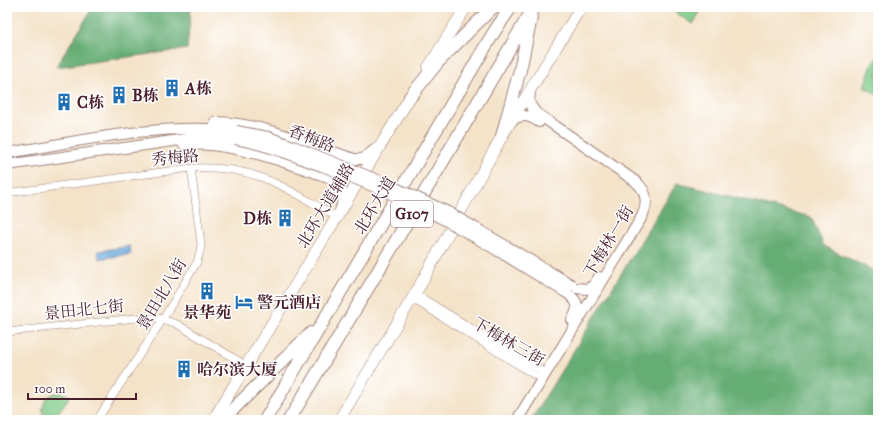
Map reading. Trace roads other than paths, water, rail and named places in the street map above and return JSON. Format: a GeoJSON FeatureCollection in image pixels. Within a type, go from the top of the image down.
{"type":"FeatureCollection","features":[{"type":"Feature","properties":{"kind":"highway"},"geometry":{"type":"LineString","coordinates":[[410,97],[438,62],[493,7]]}},
{"type":"Feature","properties":{"kind":"highway","name":"北环大道"},"geometry":{"type":"LineString","coordinates":[[265,420],[494,32],[511,7]]}},
{"type":"Feature","properties":{"kind":"highway"},"geometry":{"type":"LineString","coordinates":[[502,136],[522,63],[534,8]]}},
{"type":"Feature","properties":{"kind":"highway","name":"G107"},"geometry":{"type":"LineString","coordinates":[[288,420],[534,8]]}},
{"type":"Feature","properties":{"kind":"highway"},"geometry":{"type":"LineString","coordinates":[[222,420],[322,322]]}},
{"type":"Feature","properties":{"kind":"main road","name":"北环大道辅路"},"geometry":{"type":"LineString","coordinates":[[213,420],[466,7]]}},
{"type":"Feature","properties":{"kind":"main road"},"geometry":{"type":"LineString","coordinates":[[339,420],[413,296],[502,136],[581,7]]}},
{"type":"Feature","properties":{"kind":"main road"},"geometry":{"type":"LineString","coordinates":[[512,120],[524,115],[533,114],[529,103],[530,92]]}},
{"type":"Feature","properties":{"kind":"main road","name":"下梅林一街"},"geometry":{"type":"LineString","coordinates":[[533,114],[631,183],[637,189],[641,197],[641,206],[638,214],[596,282],[587,289],[572,289]]}},
{"type":"Feature","properties":{"kind":"main road","name":"下梅林一街"},"geometry":{"type":"LineString","coordinates":[[509,420],[584,311],[645,212],[647,202],[642,187],[636,181],[533,114]]}},
{"type":"Feature","properties":{"kind":"main road"},"geometry":{"type":"LineString","coordinates":[[172,128],[193,123],[234,123],[261,128],[281,134],[354,159],[363,159],[380,146]]}},
{"type":"Feature","properties":{"kind":"main road","name":"香梅路"},"geometry":{"type":"LineString","coordinates":[[7,153],[172,128],[194,128],[236,135]]}},
{"type":"Feature","properties":{"kind":"main road","name":"香梅路"},"geometry":{"type":"LineString","coordinates":[[7,164],[200,137],[258,135],[287,144],[378,180],[450,214],[572,289],[571,296],[577,304],[575,315]]}},
{"type":"Feature","properties":{"kind":"main road"},"geometry":{"type":"LineString","coordinates":[[171,141],[192,145],[223,146],[248,151],[331,178],[337,182],[343,191],[343,201],[338,214]]}},
{"type":"Feature","properties":{"kind":"main road"},"geometry":{"type":"LineString","coordinates":[[331,178],[337,176],[344,167],[342,158],[339,154]]}},
{"type":"Feature","properties":{"kind":"main road"},"geometry":{"type":"LineString","coordinates":[[572,289],[582,293],[585,300],[584,311]]}},
{"type":"Feature","properties":{"kind":"main road","name":"下梅林一街"},"geometry":{"type":"LineString","coordinates":[[517,420],[540,374],[575,315]]}},
{"type":"Feature","properties":{"kind":"street","name":"秀梅路"},"geometry":{"type":"LineString","coordinates":[[7,193],[191,168],[218,168],[261,177],[338,214]]}},
{"type":"Feature","properties":{"kind":"street","name":"景田北八街"},"geometry":{"type":"LineString","coordinates":[[97,420],[195,267],[200,252],[201,243],[191,168]]}},
{"type":"Feature","properties":{"kind":"street","name":"下梅林三街"},"geometry":{"type":"LineString","coordinates":[[413,296],[422,298],[540,374]]}},
{"type":"Feature","properties":{"kind":"street","name":"景田北七街"},"geometry":{"type":"LineString","coordinates":[[7,332],[151,317],[177,324],[247,366]]}},
{"type":"Feature","properties":{"kind":"water"},"geometry":{"type":"Polygon","coordinates":[[[130,246],[131,254],[99,259],[98,251],[130,246]]]}},
{"type":"Feature","properties":{"kind":"place","name":"A栋"},"geometry":{"type":"Point","coordinates":[172,88]}},
{"type":"Feature","properties":{"kind":"place","name":"B栋"},"geometry":{"type":"Point","coordinates":[119,95]}},
{"type":"Feature","properties":{"kind":"place","name":"C栋"},"geometry":{"type":"Point","coordinates":[64,102]}},
{"type":"Feature","properties":{"kind":"place","name":"D栋"},"geometry":{"type":"Point","coordinates":[285,218]}},
{"type":"Feature","properties":{"kind":"place","name":"景华苑"},"geometry":{"type":"Point","coordinates":[207,291]}},
{"type":"Feature","properties":{"kind":"place","name":"警元酒店"},"geometry":{"type":"Point","coordinates":[244,302]}},
{"type":"Feature","properties":{"kind":"place","name":"哈尔滨大厦"},"geometry":{"type":"Point","coordinates":[184,369]}}]}
